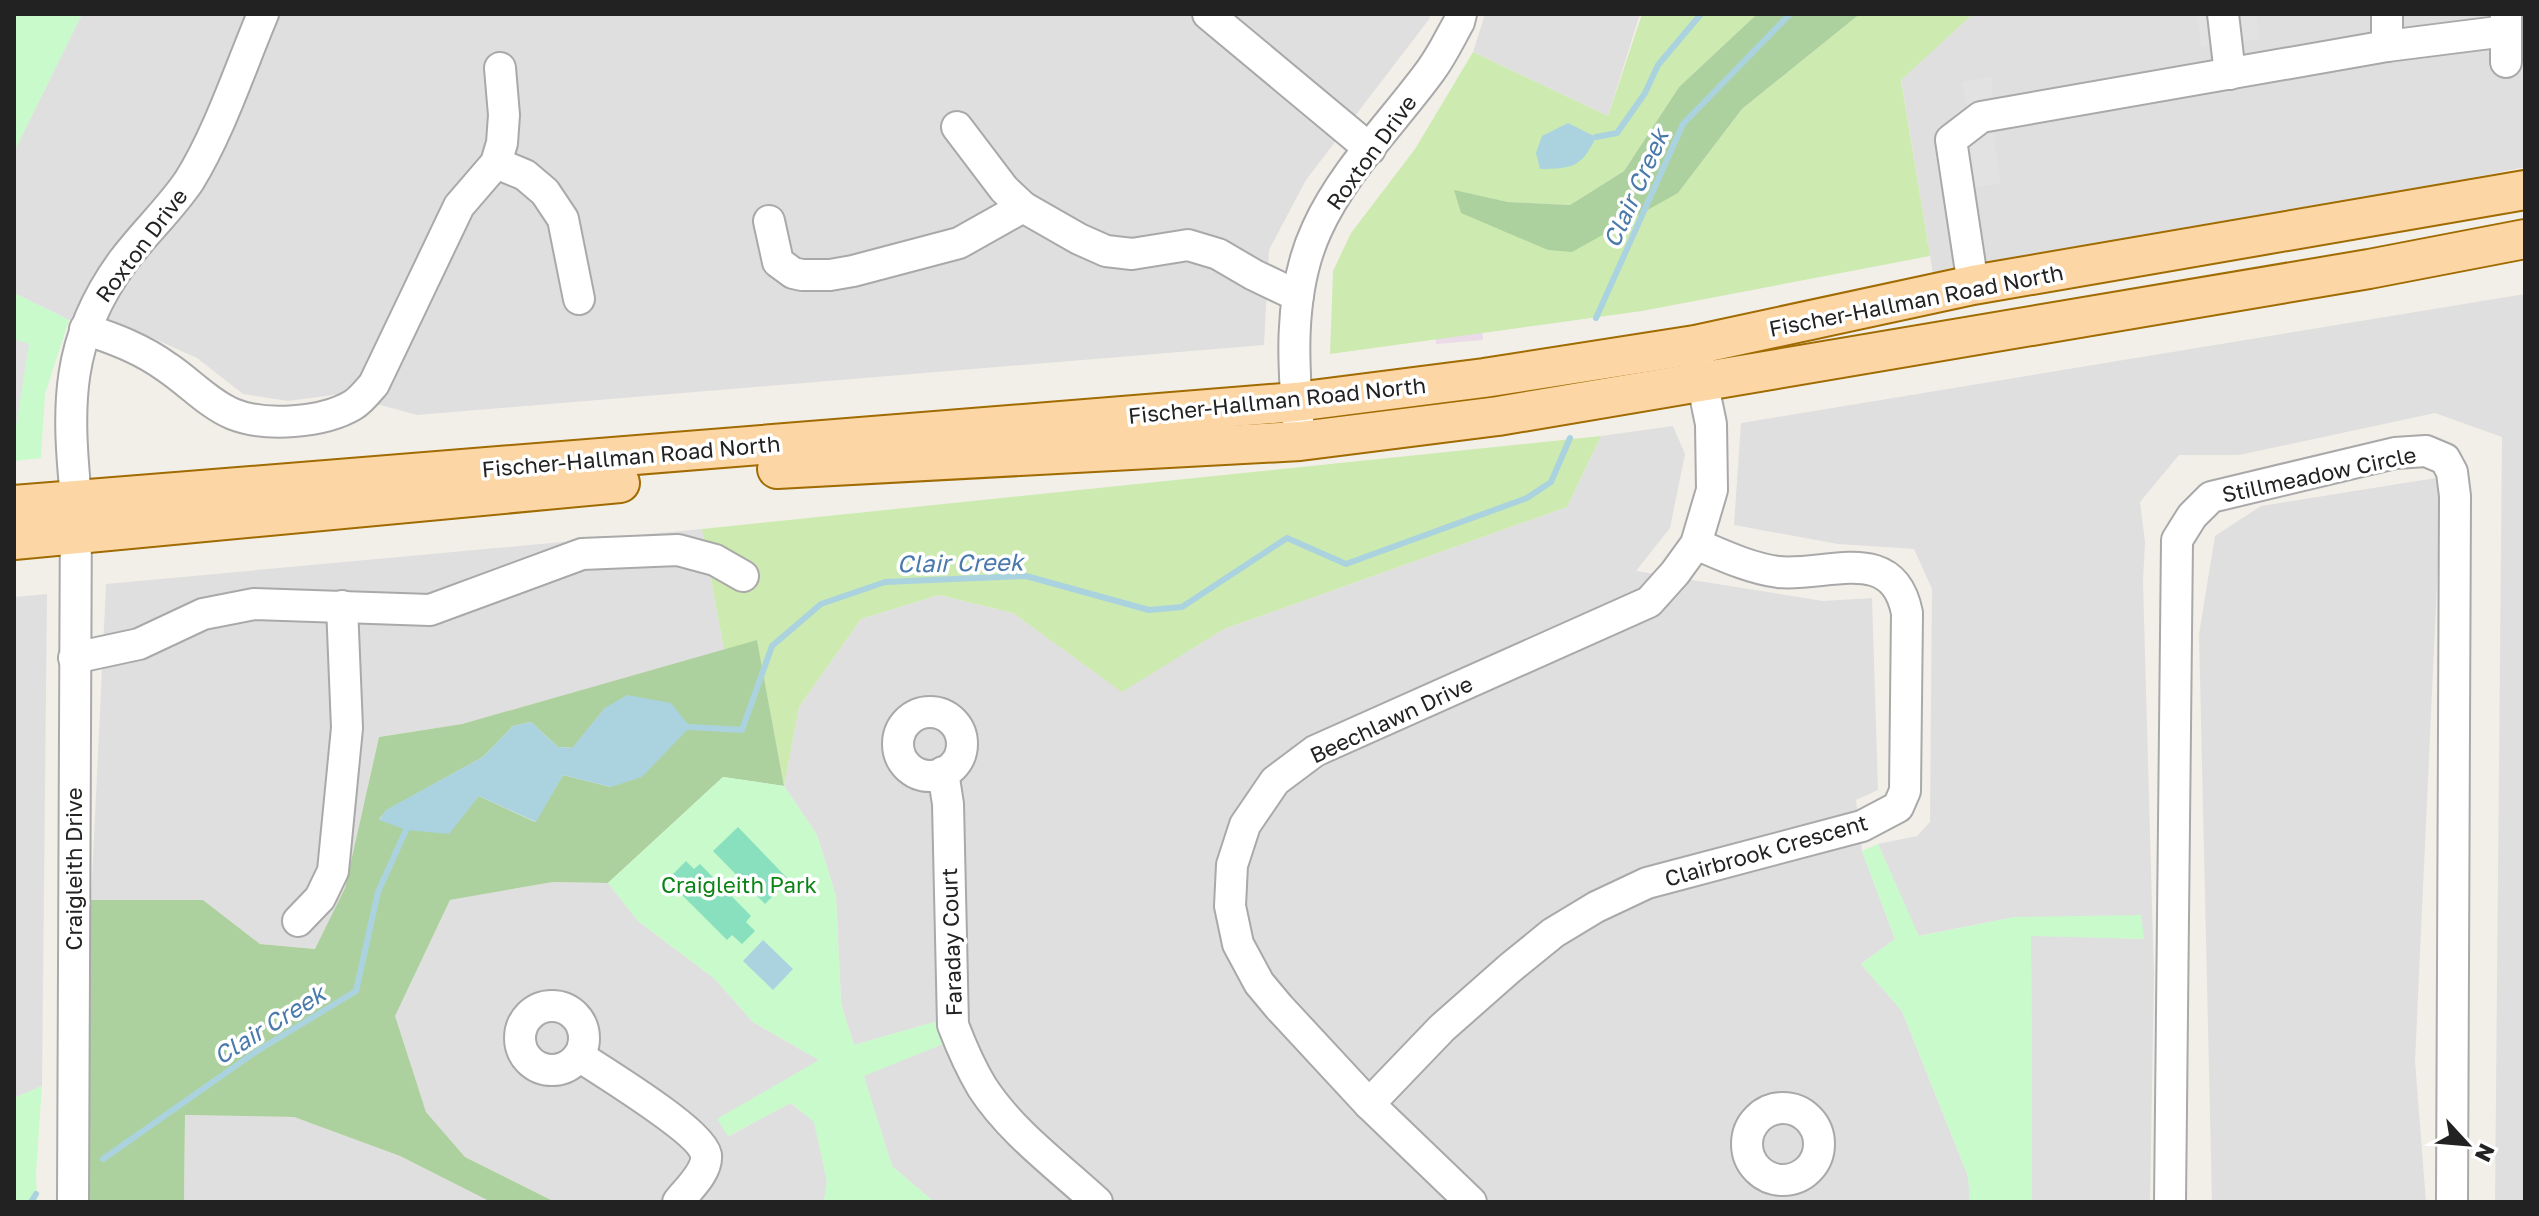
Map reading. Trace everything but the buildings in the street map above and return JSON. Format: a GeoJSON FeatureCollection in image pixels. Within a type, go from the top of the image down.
{"type":"FeatureCollection","features":[{"type":"Feature","properties":{"kind":"main road","name":"Fischer-Hallman Road North"},"geometry":{"type":"LineString","coordinates":[[14,540],[75,517],[1296,402],[1484,378],[1695,345],[1973,285],[2525,190]]}},
{"type":"Feature","properties":{"kind":"main road","name":"Fischer-Hallman Road North"},"geometry":{"type":"LineString","coordinates":[[14,505],[75,517],[742,471],[1300,441],[1498,416],[2369,269],[2525,239]]}},
{"type":"Feature","properties":{"kind":"main road"},"geometry":{"type":"LineString","coordinates":[[2369,269],[2525,261]]}},
{"type":"Feature","properties":{"kind":"street","name":"Roxton Drive"},"geometry":{"type":"LineString","coordinates":[[75,517],[71,436],[74,368],[85,329],[95,305],[122,262],[188,182],[205,150],[263,14]]}},
{"type":"Feature","properties":{"kind":"street"},"geometry":{"type":"LineString","coordinates":[[1208,14],[1370,149]]}},
{"type":"Feature","properties":{"kind":"street","name":"Roxton Drive"},"geometry":{"type":"LineString","coordinates":[[1300,441],[1295,338],[1298,296],[1316,230],[1341,186],[1434,66],[1461,14]]}},
{"type":"Feature","properties":{"kind":"street"},"geometry":{"type":"LineString","coordinates":[[2223,14],[2230,74]]}},
{"type":"Feature","properties":{"kind":"street"},"geometry":{"type":"LineString","coordinates":[[2387,14],[2387,46]]}},
{"type":"Feature","properties":{"kind":"street"},"geometry":{"type":"LineString","coordinates":[[1973,285],[1951,140],[1981,117],[2387,46],[2506,22],[2506,62]]}},
{"type":"Feature","properties":{"kind":"street"},"geometry":{"type":"LineString","coordinates":[[85,329],[128,343],[236,415],[257,420],[294,421],[333,415],[355,404],[374,384],[459,206],[496,163],[502,143],[504,115],[500,68]]}},
{"type":"Feature","properties":{"kind":"street"},"geometry":{"type":"LineString","coordinates":[[957,127],[996,179],[1023,207],[1066,233],[1106,251],[1132,254],[1188,245],[1218,254],[1298,296]]}},
{"type":"Feature","properties":{"kind":"street"},"geometry":{"type":"LineString","coordinates":[[496,163],[525,175],[545,192],[563,219],[579,299]]}},
{"type":"Feature","properties":{"kind":"street"},"geometry":{"type":"LineString","coordinates":[[769,221],[778,262],[793,273],[830,275],[959,243],[1023,207]]}},
{"type":"Feature","properties":{"kind":"street","name":"Beechlawn Drive"},"geometry":{"type":"LineString","coordinates":[[1466,1201],[1369,1104],[1259,983],[1238,944],[1230,906],[1232,865],[1245,825],[1275,781],[1315,751],[1649,602],[1675,573],[1696,544],[1712,490],[1711,424],[1695,345]]}},
{"type":"Feature","properties":{"kind":"street","name":"Stillmeadow Circle"},"geometry":{"type":"LineString","coordinates":[[2170,1202],[2177,540],[2192,516],[2211,497],[2395,453],[2426,451],[2445,459],[2452,472],[2455,496],[2452,1202]]}},
{"type":"Feature","properties":{"kind":"street","name":"Craigleith Drive"},"geometry":{"type":"LineString","coordinates":[[73,1202],[75,517]]}},
{"type":"Feature","properties":{"kind":"street","name":"Clairbrook Crescent"},"geometry":{"type":"LineString","coordinates":[[1369,1104],[1442,1028],[1510,968],[1553,933],[1596,907],[1647,883],[1862,826],[1898,807],[1905,791],[1907,613],[1904,598],[1895,583],[1879,571],[1857,567],[1779,572],[1743,564],[1696,544]]}},
{"type":"Feature","properties":{"kind":"street"},"geometry":{"type":"LineString","coordinates":[[74,658],[139,644],[203,614],[254,604],[430,610],[582,554],[678,550],[715,560],[743,576]]}},
{"type":"Feature","properties":{"kind":"street"},"geometry":{"type":"LineString","coordinates":[[298,921],[320,898],[333,871],[347,728],[342,606]]}},
{"type":"Feature","properties":{"kind":"street","name":"Faraday Court"},"geometry":{"type":"LineString","coordinates":[[943,772],[948,804],[953,1025],[966,1058],[983,1088],[1014,1126],[1097,1202]]}},
{"type":"Feature","properties":{"kind":"street"},"geometry":{"type":"LineString","coordinates":[[579,1056],[700,1141],[706,1157],[704,1169],[678,1202]]}},
{"type":"Feature","properties":{"kind":"shaded area"},"geometry":{"type":"Polygon","coordinates":[[[82,14],[1430,14],[1430,18],[1306,180],[1269,250],[1264,345],[417,415],[340,394],[288,401],[243,394],[197,358],[119,323],[69,320],[14,293],[14,152],[82,14]]]}},
{"type":"Feature","properties":{"kind":"shaded area"},"geometry":{"type":"Polygon","coordinates":[[[1485,14],[1642,14],[1608,116],[1473,52],[1485,14]]]}},
{"type":"Feature","properties":{"kind":"shaded area"},"geometry":{"type":"Polygon","coordinates":[[[1973,14],[2525,14],[2525,167],[2256,221],[1933,274],[1901,79],[1973,14]]]}},
{"type":"Feature","properties":{"kind":"shaded area"},"geometry":{"type":"Polygon","coordinates":[[[2197,14],[2256,14],[2260,39],[2201,47],[2197,14]]]}},
{"type":"Feature","properties":{"kind":"shaded area"},"geometry":{"type":"Polygon","coordinates":[[[1991,77],[1996,129],[1993,133],[2001,183],[1948,192],[1943,130],[1967,107],[1962,82],[1991,77]]]}},
{"type":"Feature","properties":{"kind":"shaded area"},"geometry":{"type":"Polygon","coordinates":[[[2525,294],[2525,1202],[2495,1202],[2502,437],[2435,413],[2239,455],[2179,455],[2140,502],[2145,542],[2143,582],[2154,976],[2150,1202],[2032,1202],[2031,935],[2143,939],[2015,917],[1918,936],[1878,844],[1917,836],[1930,822],[1932,589],[1914,549],[1838,544],[1734,525],[1741,423],[2525,294]]]}},
{"type":"Feature","properties":{"kind":"shaded area"},"geometry":{"type":"Polygon","coordinates":[[[1481,316],[1483,340],[1436,344],[1434,321],[1481,316]]]}},
{"type":"Feature","properties":{"kind":"shaded area"},"geometry":{"type":"Polygon","coordinates":[[[14,339],[29,344],[14,439],[14,339]]]}},
{"type":"Feature","properties":{"kind":"shaded area"},"geometry":{"type":"Polygon","coordinates":[[[1673,426],[1685,454],[1670,528],[1636,571],[1823,601],[1872,598],[1878,790],[1856,800],[1862,851],[1895,939],[1861,964],[1902,1011],[1968,1176],[1970,1202],[934,1202],[892,1166],[863,1075],[942,1044],[938,1021],[854,1045],[841,1004],[836,896],[817,835],[784,786],[799,707],[861,619],[939,595],[1013,613],[1122,691],[1224,629],[1567,507],[1601,436],[1673,426]]]}},
{"type":"Feature","properties":{"kind":"shaded area"},"geometry":{"type":"Polygon","coordinates":[[[2442,477],[2415,1061],[2426,1202],[2212,1202],[2199,634],[2215,536],[2261,506],[2442,477]]]}},
{"type":"Feature","properties":{"kind":"shaded area"},"geometry":{"type":"Polygon","coordinates":[[[702,529],[724,650],[462,724],[379,737],[345,888],[316,949],[260,944],[203,900],[91,900],[106,584],[702,529]]]}},
{"type":"Feature","properties":{"kind":"shaded area"},"geometry":{"type":"Polygon","coordinates":[[[47,594],[42,1086],[14,1098],[14,597],[47,594]]]}},
{"type":"Feature","properties":{"kind":"shaded area"},"geometry":{"type":"Polygon","coordinates":[[[553,882],[608,883],[638,921],[715,979],[753,1022],[819,1060],[729,1136],[790,1103],[814,1121],[827,1181],[824,1202],[555,1202],[465,1157],[426,1112],[394,1016],[450,900],[553,882]]]}},
{"type":"Feature","properties":{"kind":"shaded area"},"geometry":{"type":"Polygon","coordinates":[[[185,1115],[294,1117],[400,1156],[491,1202],[184,1202],[185,1115]]]}},
{"type":"Feature","properties":{"kind":"green space"},"geometry":{"type":"Polygon","coordinates":[[[14,14],[82,14],[14,152],[14,14]]]}},
{"type":"Feature","properties":{"kind":"green space"},"geometry":{"type":"Polygon","coordinates":[[[1642,14],[1757,14],[1679,87],[1624,171],[1570,205],[1508,202],[1455,191],[1548,250],[1678,193],[1742,109],[1856,17],[1863,14],[1973,14],[1901,80],[1930,256],[1642,311],[1330,354],[1333,271],[1351,233],[1415,149],[1473,52],[1608,116],[1642,14]]]}},
{"type":"Feature","properties":{"kind":"green space"},"geometry":{"type":"Polygon","coordinates":[[[1757,14],[1863,14],[1742,109],[1678,193],[1572,252],[1548,250],[1461,213],[1454,190],[1508,202],[1570,205],[1624,171],[1679,87],[1757,14]]]}},
{"type":"Feature","properties":{"kind":"green space"},"geometry":{"type":"Polygon","coordinates":[[[14,293],[69,320],[45,394],[41,458],[14,461],[14,293]]]}},
{"type":"Feature","properties":{"kind":"green space"},"geometry":{"type":"Polygon","coordinates":[[[1601,436],[1567,507],[1224,629],[1122,692],[1013,613],[939,595],[861,619],[799,707],[784,786],[757,641],[724,650],[702,529],[1601,436]]]}},
{"type":"Feature","properties":{"kind":"green space"},"geometry":{"type":"Polygon","coordinates":[[[757,640],[784,786],[723,777],[608,883],[553,882],[450,900],[395,1016],[426,1112],[465,1157],[555,1202],[491,1202],[400,1156],[294,1117],[185,1115],[184,1202],[88,1202],[91,900],[203,900],[260,944],[315,949],[345,888],[379,737],[462,724],[757,640]],[[605,708],[573,748],[558,747],[531,722],[513,726],[483,757],[387,810],[379,819],[479,796],[535,822],[563,775],[611,787],[605,708]]]}},
{"type":"Feature","properties":{"kind":"green space","name":"Craigleith Park"},"geometry":{"type":"Polygon","coordinates":[[[723,777],[784,786],[817,835],[836,896],[841,1004],[854,1045],[938,1021],[943,1044],[864,1076],[892,1166],[934,1202],[824,1202],[827,1181],[814,1122],[791,1103],[728,1136],[717,1119],[819,1060],[753,1022],[715,979],[638,921],[608,883],[723,777]]]}},
{"type":"Feature","properties":{"kind":"green space"},"geometry":{"type":"Polygon","coordinates":[[[738,827],[789,880],[765,904],[713,851],[738,827]]]}},
{"type":"Feature","properties":{"kind":"green space"},"geometry":{"type":"Polygon","coordinates":[[[1878,844],[1919,936],[2015,917],[2141,915],[2144,939],[2031,936],[2032,1202],[1970,1202],[1968,1176],[1902,1011],[1861,964],[1895,939],[1862,851],[1878,844]]]}},
{"type":"Feature","properties":{"kind":"green space"},"geometry":{"type":"Polygon","coordinates":[[[686,861],[694,869],[700,864],[751,916],[746,922],[755,931],[742,944],[732,935],[727,940],[675,888],[681,882],[673,874],[686,861]]]}},
{"type":"Feature","properties":{"kind":"green space"},"geometry":{"type":"Polygon","coordinates":[[[42,1086],[37,1202],[14,1202],[14,1098],[42,1086]]]}},
{"type":"Feature","properties":{"kind":"water"},"geometry":{"type":"Polygon","coordinates":[[[1568,123],[1596,137],[1591,147],[1575,164],[1540,169],[1536,153],[1542,136],[1568,123]]]}},
{"type":"Feature","properties":{"kind":"water"},"geometry":{"type":"Polygon","coordinates":[[[627,695],[671,703],[690,727],[642,777],[611,787],[563,775],[536,822],[479,796],[449,834],[406,830],[379,820],[386,810],[483,757],[513,726],[531,722],[558,747],[572,748],[605,708],[627,695]]]}},
{"type":"Feature","properties":{"kind":"water"},"geometry":{"type":"Polygon","coordinates":[[[763,940],[793,969],[773,990],[743,961],[763,940]]]}},
{"type":"Feature","properties":{"kind":"waterway"},"geometry":{"type":"LineString","coordinates":[[1596,137],[1617,133],[1645,93],[1658,65],[1701,14]]}},
{"type":"Feature","properties":{"kind":"waterway","name":"Clair Creek"},"geometry":{"type":"LineString","coordinates":[[1596,318],[1683,124],[1790,14]]}},
{"type":"Feature","properties":{"kind":"waterway","name":"Clair Creek"},"geometry":{"type":"LineString","coordinates":[[690,727],[742,730],[772,646],[821,604],[885,582],[1026,576],[1149,610],[1182,607],[1287,538],[1346,564],[1527,498],[1551,482],[1570,438]]}},
{"type":"Feature","properties":{"kind":"waterway","name":"Clair Creek"},"geometry":{"type":"LineString","coordinates":[[103,1159],[257,1051],[356,991],[378,892],[406,830]]}},
{"type":"Feature","properties":{"kind":"waterway","name":"Clair Creek"},"geometry":{"type":"LineString","coordinates":[[31,1202],[36,1194]]}}]}
